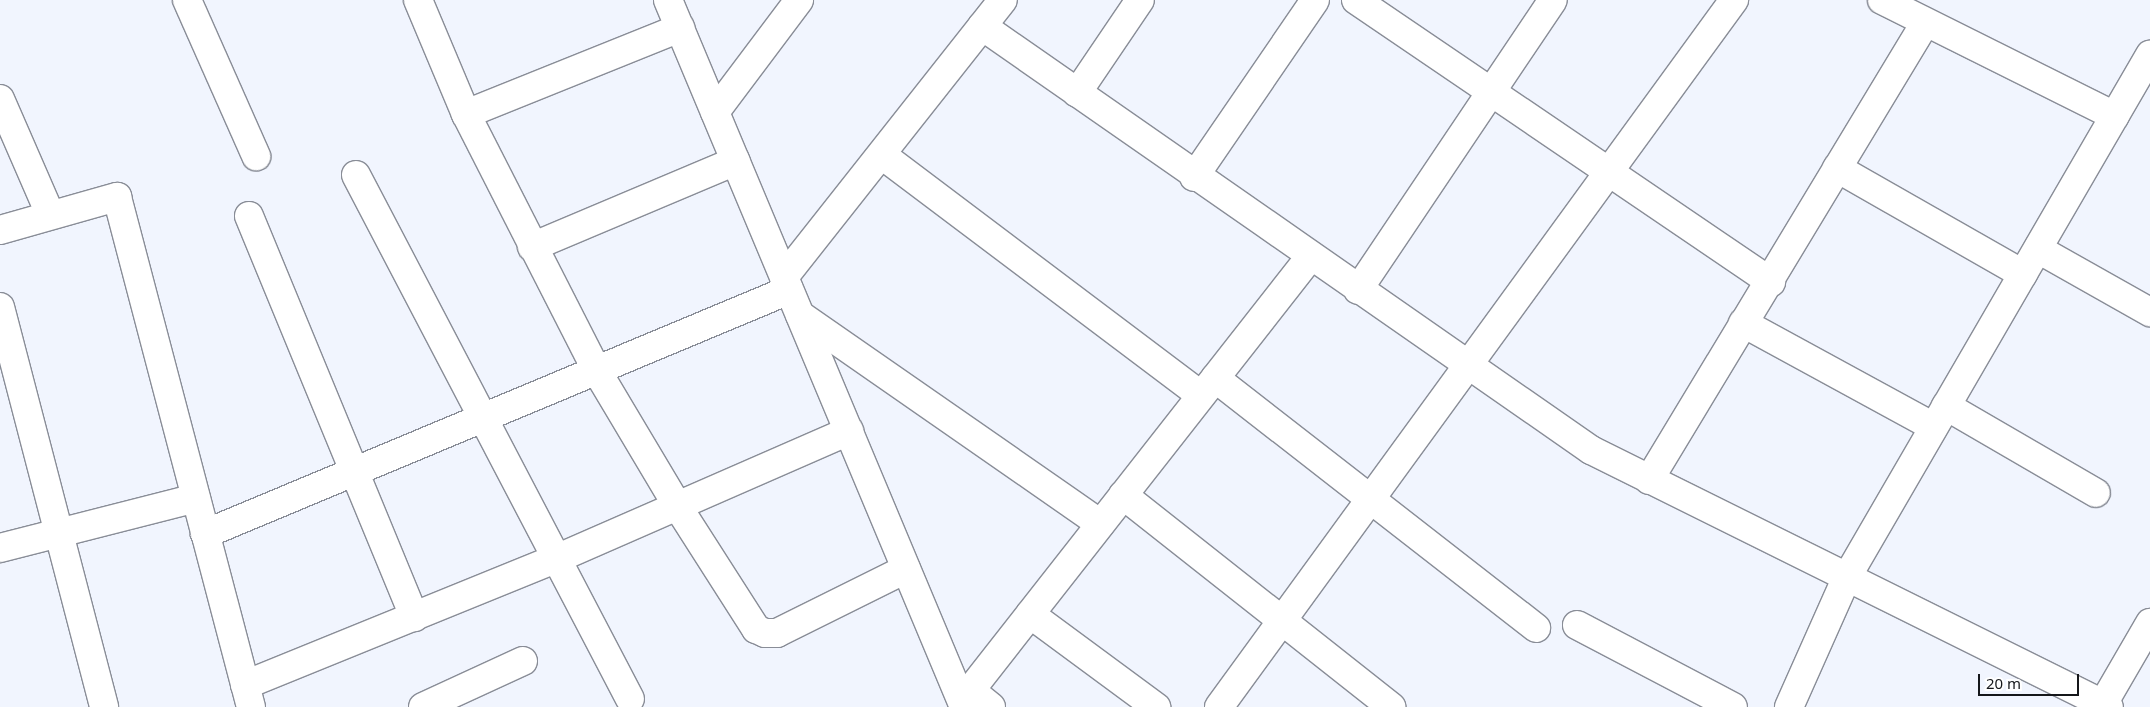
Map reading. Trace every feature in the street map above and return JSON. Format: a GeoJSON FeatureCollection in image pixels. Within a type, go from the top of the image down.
{"type":"FeatureCollection","features":[{"type":"Feature","properties":{"kind":"street"},"geometry":{"type":"LineString","coordinates":[[187,0],[256,156]]}},
{"type":"Feature","properties":{"kind":"street"},"geometry":{"type":"LineString","coordinates":[[418,0],[466,114],[532,247],[597,371],[678,507],[756,629],[765,633],[778,632],[906,569]]}},
{"type":"Feature","properties":{"kind":"street"},"geometry":{"type":"LineString","coordinates":[[715,112],[799,0]]}},
{"type":"Feature","properties":{"kind":"street"},"geometry":{"type":"LineString","coordinates":[[205,534],[597,371],[787,283],[882,155],[1003,0]]}},
{"type":"Feature","properties":{"kind":"street"},"geometry":{"type":"LineString","coordinates":[[1077,93],[1140,0]]}},
{"type":"Feature","properties":{"kind":"street"},"geometry":{"type":"LineString","coordinates":[[1194,177],[1315,0]]}},
{"type":"Feature","properties":{"kind":"street"},"geometry":{"type":"LineString","coordinates":[[1356,0],[1771,282]]}},
{"type":"Feature","properties":{"kind":"street"},"geometry":{"type":"LineString","coordinates":[[1358,290],[1553,0]]}},
{"type":"Feature","properties":{"kind":"street"},"geometry":{"type":"LineString","coordinates":[[1219,707],[1611,173],[1734,0]]}},
{"type":"Feature","properties":{"kind":"street"},"geometry":{"type":"LineString","coordinates":[[1882,0],[2115,116]]}},
{"type":"Feature","properties":{"kind":"street"},"geometry":{"type":"LineString","coordinates":[[466,114],[674,9],[715,112],[906,569],[972,701],[1030,614],[1310,257]]}},
{"type":"Feature","properties":{"kind":"street"},"geometry":{"type":"LineString","coordinates":[[1649,480],[1771,282],[1925,22]]}},
{"type":"Feature","properties":{"kind":"street"},"geometry":{"type":"LineString","coordinates":[[982,26],[1194,177],[1591,450],[1649,480],[2106,706],[2150,623]]}},
{"type":"Feature","properties":{"kind":"street"},"geometry":{"type":"LineString","coordinates":[[1789,707],[1847,577],[2115,116],[2140,95],[2150,55]]}},
{"type":"Feature","properties":{"kind":"street"},"geometry":{"type":"LineString","coordinates":[[0,100],[50,214]]}},
{"type":"Feature","properties":{"kind":"street"},"geometry":{"type":"LineString","coordinates":[[882,155],[1208,386],[1372,498],[1536,628]]}},
{"type":"Feature","properties":{"kind":"street"},"geometry":{"type":"LineString","coordinates":[[532,247],[736,161]]}},
{"type":"Feature","properties":{"kind":"street"},"geometry":{"type":"LineString","coordinates":[[1837,168],[2023,274]]}},
{"type":"Feature","properties":{"kind":"street"},"geometry":{"type":"LineString","coordinates":[[356,175],[630,699]]}},
{"type":"Feature","properties":{"kind":"street"},"geometry":{"type":"LineString","coordinates":[[0,230],[50,214],[117,197],[248,696],[414,616],[556,559],[849,431]]}},
{"type":"Feature","properties":{"kind":"street"},"geometry":{"type":"LineString","coordinates":[[249,216],[414,616]]}},
{"type":"Feature","properties":{"kind":"street"},"geometry":{"type":"LineString","coordinates":[[2038,249],[2150,312]]}},
{"type":"Feature","properties":{"kind":"street"},"geometry":{"type":"LineString","coordinates":[[0,307],[104,707]]}},
{"type":"Feature","properties":{"kind":"street"},"geometry":{"type":"LineString","coordinates":[[800,315],[1101,524]]}},
{"type":"Feature","properties":{"kind":"street"},"geometry":{"type":"LineString","coordinates":[[1744,323],[2096,492]]}},
{"type":"Feature","properties":{"kind":"street"},"geometry":{"type":"LineString","coordinates":[[1123,495],[1391,707]]}},
{"type":"Feature","properties":{"kind":"street"},"geometry":{"type":"LineString","coordinates":[[0,548],[196,498]]}},
{"type":"Feature","properties":{"kind":"street"},"geometry":{"type":"LineString","coordinates":[[1030,614],[1156,707]]}},
{"type":"Feature","properties":{"kind":"street"},"geometry":{"type":"LineString","coordinates":[[1577,625],[1733,707]]}},
{"type":"Feature","properties":{"kind":"street"},"geometry":{"type":"LineString","coordinates":[[423,707],[523,662]]}}]}
